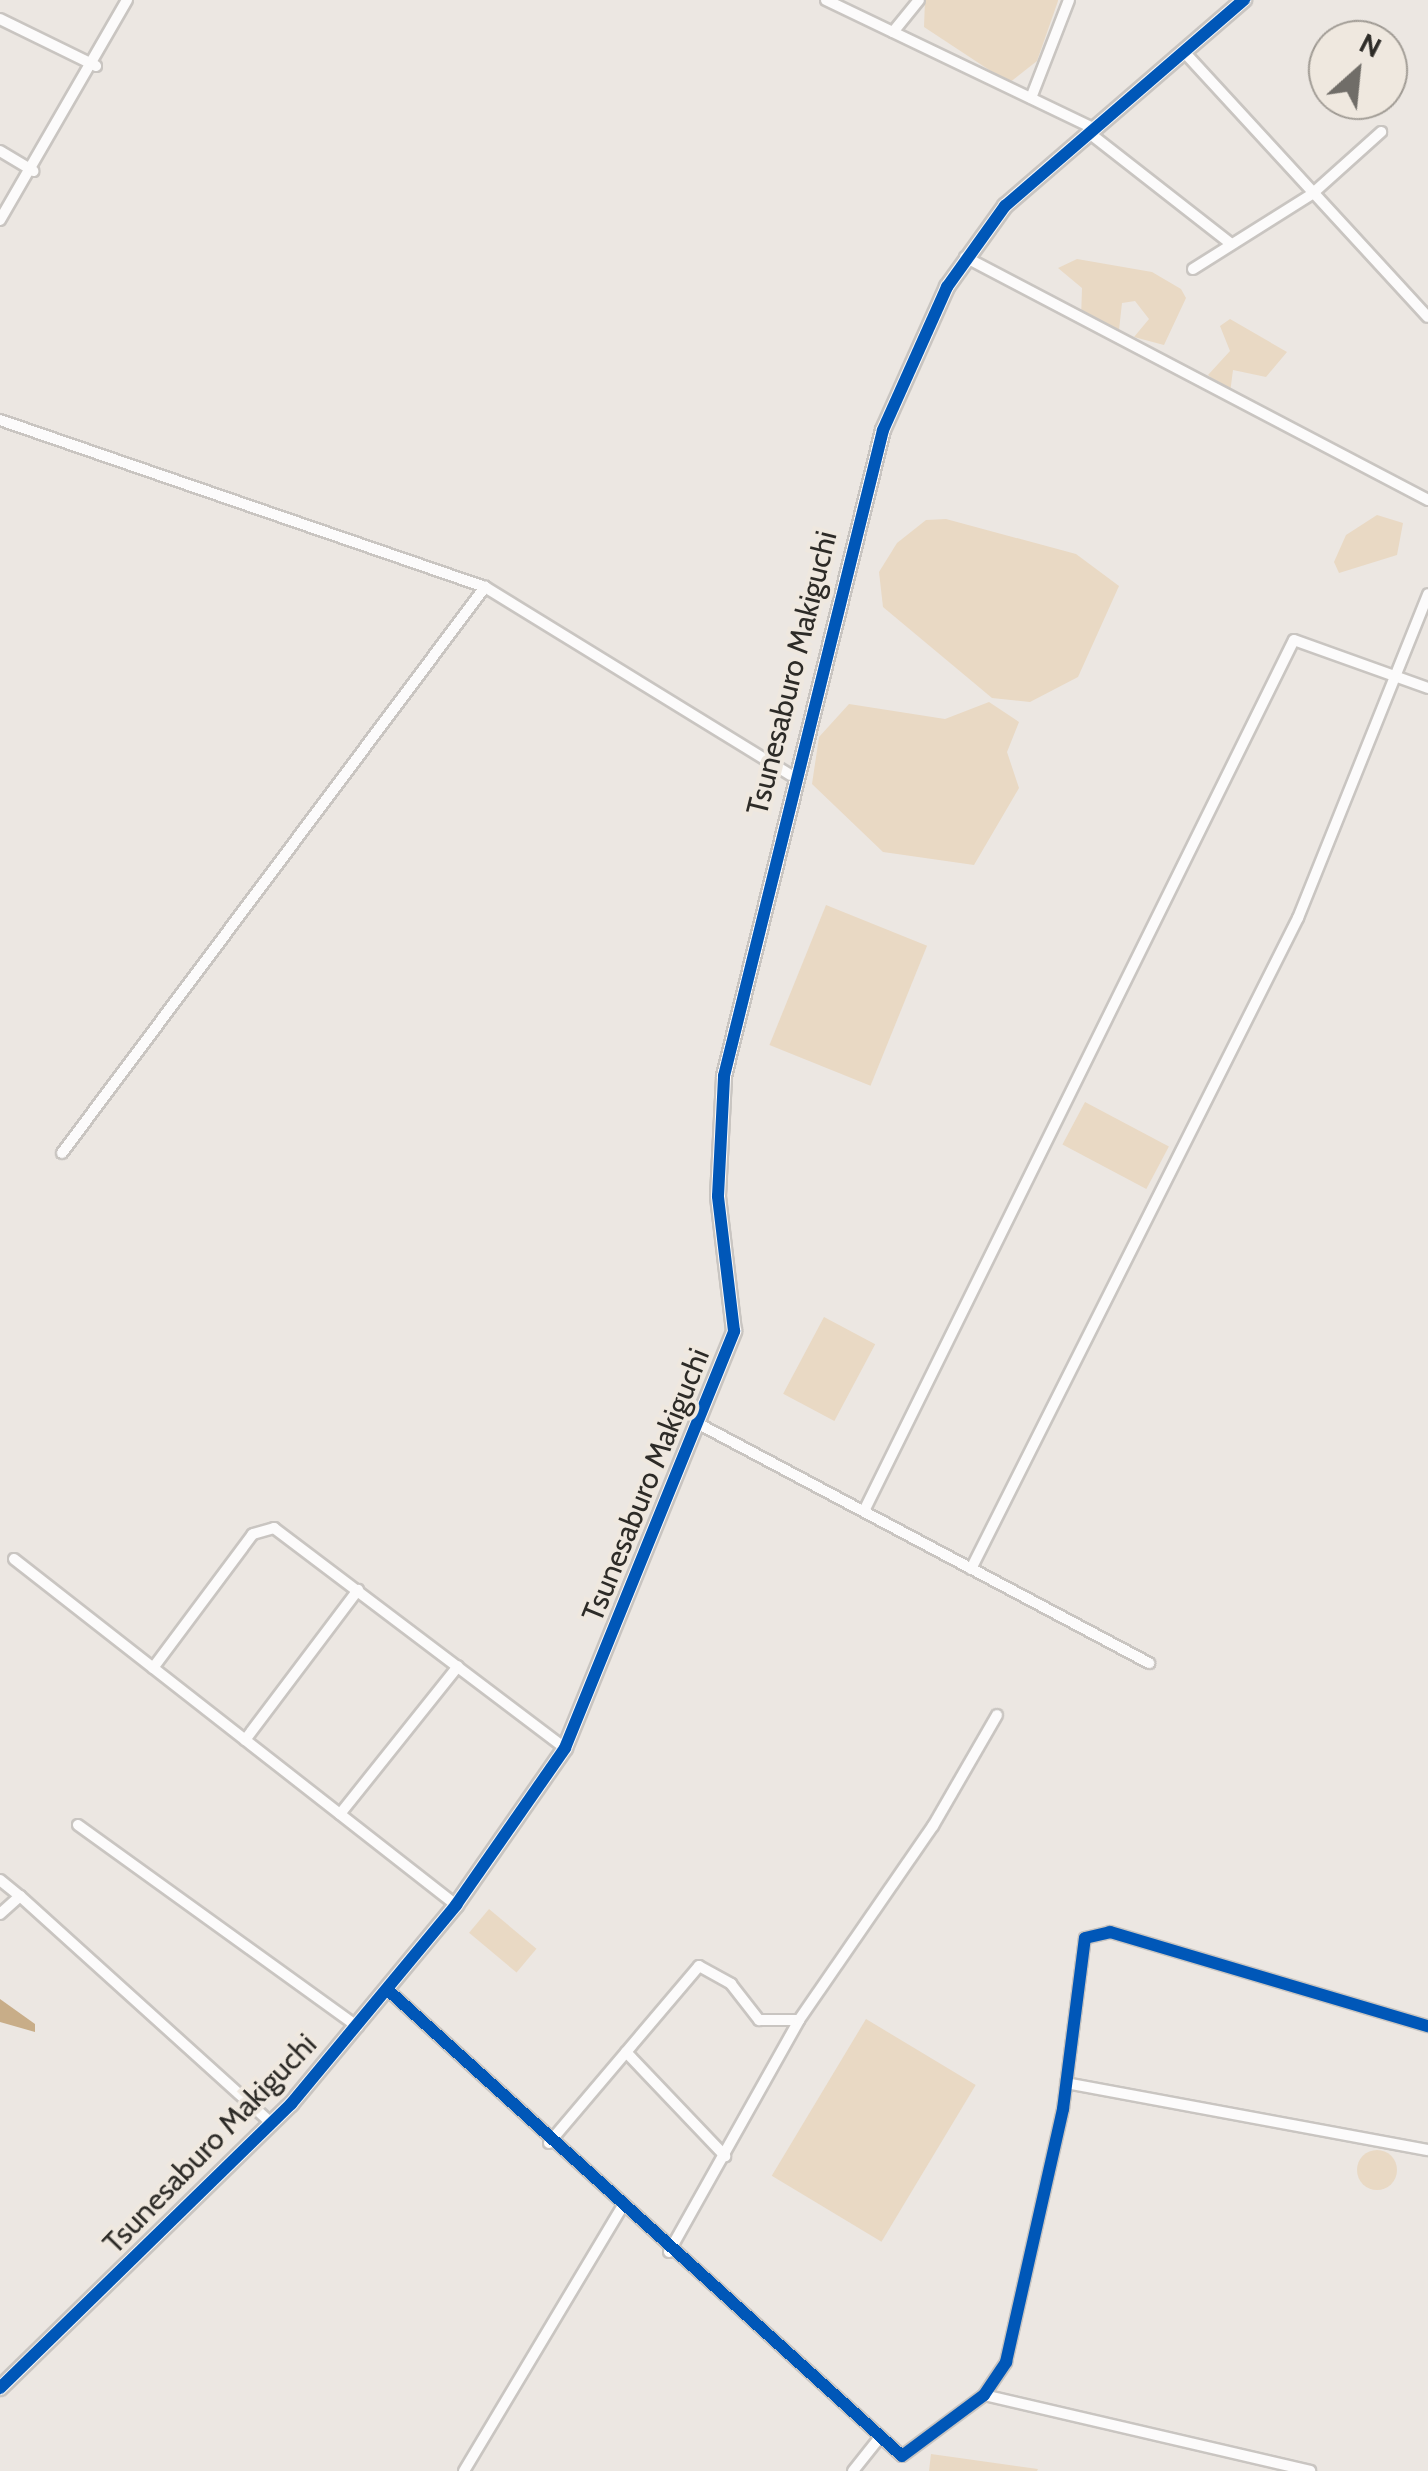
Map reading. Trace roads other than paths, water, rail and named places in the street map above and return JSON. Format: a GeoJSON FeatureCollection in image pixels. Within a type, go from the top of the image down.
{"type":"FeatureCollection","features":[{"type":"Feature","properties":{"kind":"street"},"geometry":{"type":"LineString","coordinates":[[0,220],[96,66],[127,0]]}},
{"type":"Feature","properties":{"kind":"street"},"geometry":{"type":"LineString","coordinates":[[826,0],[1091,130],[1229,242]]}},
{"type":"Feature","properties":{"kind":"street"},"geometry":{"type":"LineString","coordinates":[[893,32],[919,0]]}},
{"type":"Feature","properties":{"kind":"street"},"geometry":{"type":"LineString","coordinates":[[1031,98],[1070,0]]}},
{"type":"Feature","properties":{"kind":"street","name":"Tsunesaburo Makiguchi"},"geometry":{"type":"LineString","coordinates":[[0,2388],[272,2124],[390,1991],[456,1905],[566,1748],[736,1318],[718,1196],[724,1076],[791,775],[874,452],[964,257],[1024,184],[1186,54],[1244,0]]}},
{"type":"Feature","properties":{"kind":"street"},"geometry":{"type":"LineString","coordinates":[[0,19],[96,66]]}},
{"type":"Feature","properties":{"kind":"street"},"geometry":{"type":"LineString","coordinates":[[1186,54],[1428,318]]}},
{"type":"Feature","properties":{"kind":"street"},"geometry":{"type":"LineString","coordinates":[[1194,269],[1229,242],[1312,194],[1381,132]]}},
{"type":"Feature","properties":{"kind":"street"},"geometry":{"type":"LineString","coordinates":[[0,151],[33,172]]}},
{"type":"Feature","properties":{"kind":"street"},"geometry":{"type":"LineString","coordinates":[[964,257],[1428,500]]}},
{"type":"Feature","properties":{"kind":"street"},"geometry":{"type":"LineString","coordinates":[[0,420],[485,587],[791,775]]}},
{"type":"Feature","properties":{"kind":"street"},"geometry":{"type":"LineString","coordinates":[[62,1153],[485,587]]}},
{"type":"Feature","properties":{"kind":"street"},"geometry":{"type":"LineString","coordinates":[[971,1569],[1298,918],[1428,594]]}},
{"type":"Feature","properties":{"kind":"street"},"geometry":{"type":"LineString","coordinates":[[864,1511],[1294,640],[1428,688]]}},
{"type":"Feature","properties":{"kind":"street"},"geometry":{"type":"LineString","coordinates":[[697,1423],[1149,1663]]}},
{"type":"Feature","properties":{"kind":"street"},"geometry":{"type":"LineString","coordinates":[[152,1668],[265,1528],[358,1590],[566,1748]]}},
{"type":"Feature","properties":{"kind":"street"},"geometry":{"type":"LineString","coordinates":[[14,1559],[456,1905]]}},
{"type":"Feature","properties":{"kind":"street"},"geometry":{"type":"LineString","coordinates":[[246,1740],[358,1590]]}},
{"type":"Feature","properties":{"kind":"street"},"geometry":{"type":"LineString","coordinates":[[340,1814],[458,1666]]}},
{"type":"Feature","properties":{"kind":"street"},"geometry":{"type":"LineString","coordinates":[[669,2252],[799,2020],[933,1826],[997,1714]]}},
{"type":"Feature","properties":{"kind":"street"},"geometry":{"type":"LineString","coordinates":[[78,1825],[358,2027]]}},
{"type":"Feature","properties":{"kind":"street"},"geometry":{"type":"LineString","coordinates":[[0,1880],[272,2124]]}},
{"type":"Feature","properties":{"kind":"street"},"geometry":{"type":"LineString","coordinates":[[0,1914],[20,1896]]}},
{"type":"Feature","properties":{"kind":"street"},"geometry":{"type":"LineString","coordinates":[[390,1991],[621,2210],[902,2456],[984,2395],[1007,2356],[1066,2084],[1076,1954],[1085,1938],[1110,1932],[1428,2026]]}},
{"type":"Feature","properties":{"kind":"street"},"geometry":{"type":"LineString","coordinates":[[549,2143],[699,1966],[731,1984],[759,2020],[799,2020]]}},
{"type":"Feature","properties":{"kind":"street"},"geometry":{"type":"LineString","coordinates":[[626,2052],[725,2156]]}},
{"type":"Feature","properties":{"kind":"street"},"geometry":{"type":"LineString","coordinates":[[1066,2084],[1428,2150]]}},
{"type":"Feature","properties":{"kind":"street"},"geometry":{"type":"LineString","coordinates":[[464,2471],[621,2210]]}},
{"type":"Feature","properties":{"kind":"street"},"geometry":{"type":"LineString","coordinates":[[984,2395],[1310,2471]]}},
{"type":"Feature","properties":{"kind":"street"},"geometry":{"type":"LineString","coordinates":[[853,2471],[880,2437]]}}]}
